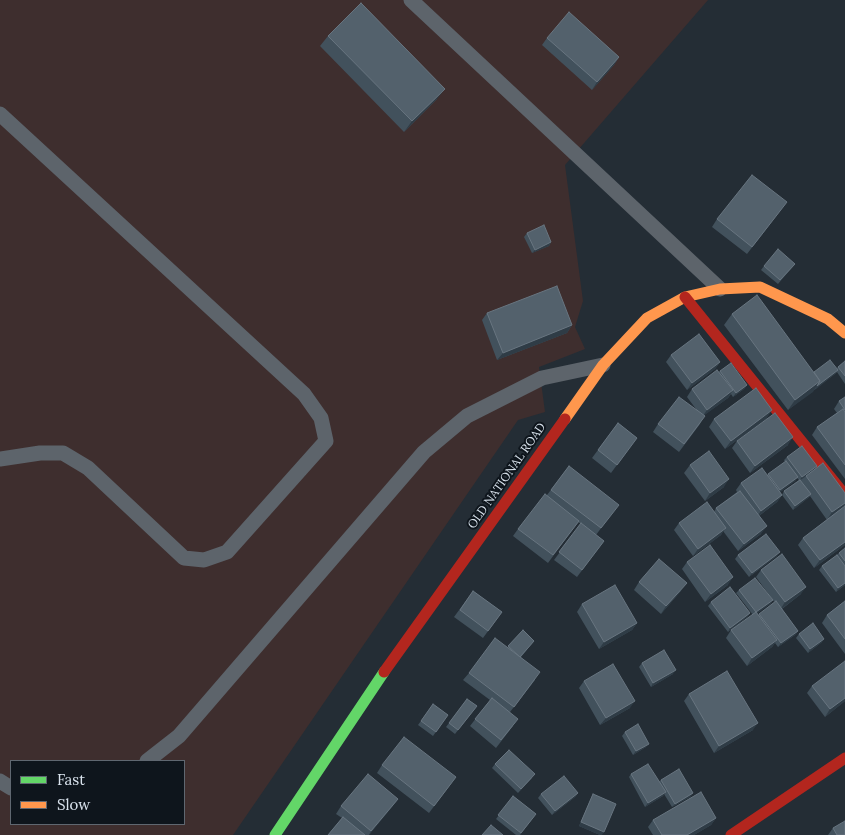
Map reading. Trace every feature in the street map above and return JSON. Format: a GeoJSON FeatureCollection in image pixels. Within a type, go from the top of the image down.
{"type":"FeatureCollection","features":[{"type":"Feature","properties":{"kind":"main road","name":"OLD NATIONAL ROAD"},"geometry":{"type":"LineString","coordinates":[[275,835],[363,702],[603,365],[647,318],[685,297],[720,289],[760,287],[828,319],[845,333]]}},
{"type":"Feature","properties":{"kind":"main road"},"geometry":{"type":"LineString","coordinates":[[685,297],[845,495]]}},
{"type":"Feature","properties":{"kind":"main road"},"geometry":{"type":"LineString","coordinates":[[731,835],[845,758]]}},
{"type":"Feature","properties":{"kind":"lane"},"geometry":{"type":"LineString","coordinates":[[411,0],[720,289]]}},
{"type":"Feature","properties":{"kind":"lane"},"geometry":{"type":"LineString","coordinates":[[0,114],[304,394],[321,418],[326,441],[227,552],[204,560],[184,558],[88,468],[63,453],[40,453],[0,459]]}},
{"type":"Feature","properties":{"kind":"lane"},"geometry":{"type":"LineString","coordinates":[[148,760],[180,736],[424,452],[467,416],[542,378],[603,365]]}},
{"type":"Feature","properties":{"kind":"shaded area"},"geometry":{"type":"Polygon","coordinates":[[[0,0],[708,0],[565,165],[583,301],[575,327],[585,349],[539,367],[545,412],[518,420],[233,835],[0,835],[0,0]]]}},
{"type":"Feature","properties":{"kind":"building"},"geometry":{"type":"Polygon","coordinates":[[[361,3],[445,89],[412,121],[328,36],[361,3]]]}},
{"type":"Feature","properties":{"kind":"building"},"geometry":{"type":"Polygon","coordinates":[[[569,12],[619,57],[597,82],[547,38],[569,12]]]}},
{"type":"Feature","properties":{"kind":"building"},"geometry":{"type":"Polygon","coordinates":[[[752,175],[787,202],[752,247],[717,219],[752,175]]]}},
{"type":"Feature","properties":{"kind":"building"},"geometry":{"type":"Polygon","coordinates":[[[544,225],[551,242],[535,250],[527,233],[544,225]]]}},
{"type":"Feature","properties":{"kind":"building"},"geometry":{"type":"Polygon","coordinates":[[[778,249],[795,264],[780,280],[764,266],[778,249]]]}},
{"type":"Feature","properties":{"kind":"building"},"geometry":{"type":"Polygon","coordinates":[[[557,286],[572,325],[503,353],[487,313],[557,286]]]}},
{"type":"Feature","properties":{"kind":"building"},"geometry":{"type":"Polygon","coordinates":[[[757,295],[820,381],[795,400],[732,314],[757,295]]]}},
{"type":"Feature","properties":{"kind":"building"},"geometry":{"type":"Polygon","coordinates":[[[699,334],[720,362],[692,383],[671,355],[699,334]]]}},
{"type":"Feature","properties":{"kind":"building"},"geometry":{"type":"Polygon","coordinates":[[[830,360],[838,370],[817,386],[820,381],[814,372],[830,360]]]}},
{"type":"Feature","properties":{"kind":"building"},"geometry":{"type":"Polygon","coordinates":[[[845,361],[845,376],[838,367],[845,361]]]}},
{"type":"Feature","properties":{"kind":"building"},"geometry":{"type":"Polygon","coordinates":[[[731,363],[747,385],[736,393],[720,371],[731,363]]]}},
{"type":"Feature","properties":{"kind":"building"},"geometry":{"type":"Polygon","coordinates":[[[717,370],[733,390],[707,410],[692,389],[717,370]]]}},
{"type":"Feature","properties":{"kind":"building"},"geometry":{"type":"Polygon","coordinates":[[[756,388],[772,410],[731,441],[714,419],[756,388]]]}},
{"type":"Feature","properties":{"kind":"building"},"geometry":{"type":"Polygon","coordinates":[[[679,397],[705,416],[684,444],[658,424],[679,397]]]}},
{"type":"Feature","properties":{"kind":"building"},"geometry":{"type":"Polygon","coordinates":[[[845,397],[845,410],[839,401],[845,397]]]}},
{"type":"Feature","properties":{"kind":"building"},"geometry":{"type":"Polygon","coordinates":[[[843,409],[845,412],[845,465],[817,427],[843,409]]]}},
{"type":"Feature","properties":{"kind":"building"},"geometry":{"type":"Polygon","coordinates":[[[775,413],[793,437],[755,466],[737,441],[775,413]]]}},
{"type":"Feature","properties":{"kind":"building"},"geometry":{"type":"Polygon","coordinates":[[[618,423],[637,438],[617,465],[598,450],[618,423]]]}},
{"type":"Feature","properties":{"kind":"building"},"geometry":{"type":"Polygon","coordinates":[[[802,446],[817,466],[802,477],[787,457],[802,446]]]}},
{"type":"Feature","properties":{"kind":"building"},"geometry":{"type":"Polygon","coordinates":[[[709,451],[729,479],[710,493],[690,465],[709,451]]]}},
{"type":"Feature","properties":{"kind":"building"},"geometry":{"type":"Polygon","coordinates":[[[786,461],[798,477],[780,490],[768,474],[786,461]]]}},
{"type":"Feature","properties":{"kind":"building"},"geometry":{"type":"Polygon","coordinates":[[[823,463],[845,493],[845,503],[832,512],[806,476],[823,463]]]}},
{"type":"Feature","properties":{"kind":"building"},"geometry":{"type":"Polygon","coordinates":[[[569,466],[619,505],[601,528],[551,490],[569,466]]]}},
{"type":"Feature","properties":{"kind":"building"},"geometry":{"type":"Polygon","coordinates":[[[762,468],[782,495],[761,511],[741,483],[762,468]]]}},
{"type":"Feature","properties":{"kind":"building"},"geometry":{"type":"Polygon","coordinates":[[[800,480],[811,494],[795,506],[784,491],[800,480]]]}},
{"type":"Feature","properties":{"kind":"building"},"geometry":{"type":"Polygon","coordinates":[[[740,491],[767,526],[744,544],[716,508],[740,491]]]}},
{"type":"Feature","properties":{"kind":"building"},"geometry":{"type":"Polygon","coordinates":[[[545,494],[579,521],[553,555],[518,529],[545,494]]]}},
{"type":"Feature","properties":{"kind":"building"},"geometry":{"type":"Polygon","coordinates":[[[707,502],[726,528],[698,549],[679,523],[707,502]]]}},
{"type":"Feature","properties":{"kind":"building"},"geometry":{"type":"Polygon","coordinates":[[[845,506],[845,542],[820,560],[803,538],[845,506]]]}},
{"type":"Feature","properties":{"kind":"building"},"geometry":{"type":"Polygon","coordinates":[[[581,523],[604,541],[582,570],[559,552],[581,523]]]}},
{"type":"Feature","properties":{"kind":"building"},"geometry":{"type":"Polygon","coordinates":[[[766,534],[780,552],[752,573],[738,555],[766,534]]]}},
{"type":"Feature","properties":{"kind":"building"},"geometry":{"type":"Polygon","coordinates":[[[710,545],[733,577],[711,594],[687,562],[710,545]]]}},
{"type":"Feature","properties":{"kind":"building"},"geometry":{"type":"Polygon","coordinates":[[[845,548],[845,561],[839,553],[845,548]]]}},
{"type":"Feature","properties":{"kind":"building"},"geometry":{"type":"Polygon","coordinates":[[[782,554],[806,587],[785,602],[761,570],[782,554]]]}},
{"type":"Feature","properties":{"kind":"building"},"geometry":{"type":"Polygon","coordinates":[[[837,555],[845,566],[845,583],[838,588],[822,566],[837,555]]]}},
{"type":"Feature","properties":{"kind":"building"},"geometry":{"type":"Polygon","coordinates":[[[659,559],[687,583],[666,606],[639,582],[659,559]]]}},
{"type":"Feature","properties":{"kind":"building"},"geometry":{"type":"Polygon","coordinates":[[[755,578],[773,600],[756,612],[739,590],[755,578]]]}},
{"type":"Feature","properties":{"kind":"building"},"geometry":{"type":"Polygon","coordinates":[[[615,585],[637,623],[604,642],[582,604],[615,585]]]}},
{"type":"Feature","properties":{"kind":"building"},"geometry":{"type":"Polygon","coordinates":[[[730,587],[750,613],[730,628],[711,602],[730,587]]]}},
{"type":"Feature","properties":{"kind":"building"},"geometry":{"type":"Polygon","coordinates":[[[473,591],[502,612],[488,631],[460,610],[473,591]]]}},
{"type":"Feature","properties":{"kind":"building"},"geometry":{"type":"Polygon","coordinates":[[[776,601],[798,631],[781,643],[759,614],[776,601]]]}},
{"type":"Feature","properties":{"kind":"building"},"geometry":{"type":"Polygon","coordinates":[[[845,601],[845,639],[827,615],[845,601]]]}},
{"type":"Feature","properties":{"kind":"building"},"geometry":{"type":"Polygon","coordinates":[[[756,612],[777,640],[752,658],[731,630],[756,612]]]}},
{"type":"Feature","properties":{"kind":"building"},"geometry":{"type":"Polygon","coordinates":[[[813,623],[824,639],[810,649],[799,634],[813,623]]]}},
{"type":"Feature","properties":{"kind":"building"},"geometry":{"type":"Polygon","coordinates":[[[523,630],[534,641],[520,657],[508,646],[523,630]]]}},
{"type":"Feature","properties":{"kind":"building"},"geometry":{"type":"Polygon","coordinates":[[[495,638],[540,672],[514,707],[469,673],[495,638]]]}},
{"type":"Feature","properties":{"kind":"building"},"geometry":{"type":"Polygon","coordinates":[[[664,650],[676,670],[653,683],[642,663],[664,650]]]}},
{"type":"Feature","properties":{"kind":"building"},"geometry":{"type":"Polygon","coordinates":[[[845,661],[845,698],[830,709],[812,686],[845,661]]]}},
{"type":"Feature","properties":{"kind":"building"},"geometry":{"type":"Polygon","coordinates":[[[613,664],[635,701],[606,718],[584,681],[613,664]]]}},
{"type":"Feature","properties":{"kind":"building"},"geometry":{"type":"Polygon","coordinates":[[[727,671],[758,723],[719,746],[689,694],[727,671]]]}},
{"type":"Feature","properties":{"kind":"building"},"geometry":{"type":"Polygon","coordinates":[[[492,698],[518,719],[501,740],[475,719],[492,698]]]}},
{"type":"Feature","properties":{"kind":"building"},"geometry":{"type":"Polygon","coordinates":[[[467,699],[477,706],[458,730],[449,723],[467,699]]]}},
{"type":"Feature","properties":{"kind":"building"},"geometry":{"type":"Polygon","coordinates":[[[433,704],[448,715],[436,732],[421,721],[433,704]]]}},
{"type":"Feature","properties":{"kind":"building"},"geometry":{"type":"Polygon","coordinates":[[[638,724],[649,744],[636,751],[625,732],[638,724]]]}},
{"type":"Feature","properties":{"kind":"building"},"geometry":{"type":"Polygon","coordinates":[[[404,737],[456,777],[434,806],[382,765],[404,737]]]}},
{"type":"Feature","properties":{"kind":"building"},"geometry":{"type":"Polygon","coordinates":[[[509,750],[535,774],[521,789],[495,764],[509,750]]]}},
{"type":"Feature","properties":{"kind":"building"},"geometry":{"type":"Polygon","coordinates":[[[648,764],[666,792],[648,803],[631,774],[648,764]]]}},
{"type":"Feature","properties":{"kind":"building"},"geometry":{"type":"Polygon","coordinates":[[[679,769],[693,793],[675,804],[661,780],[679,769]]]}},
{"type":"Feature","properties":{"kind":"building"},"geometry":{"type":"Polygon","coordinates":[[[368,774],[398,799],[371,831],[341,806],[368,774]]]}},
{"type":"Feature","properties":{"kind":"building"},"geometry":{"type":"Polygon","coordinates":[[[564,776],[578,793],[555,811],[541,794],[564,776]]]}},
{"type":"Feature","properties":{"kind":"building"},"geometry":{"type":"Polygon","coordinates":[[[701,792],[716,818],[687,835],[662,835],[653,820],[701,792]]]}},
{"type":"Feature","properties":{"kind":"building"},"geometry":{"type":"Polygon","coordinates":[[[593,794],[616,804],[604,832],[581,822],[593,794]]]}},
{"type":"Feature","properties":{"kind":"building"},"geometry":{"type":"Polygon","coordinates":[[[513,796],[536,814],[521,833],[498,815],[513,796]]]}},
{"type":"Feature","properties":{"kind":"building"},"geometry":{"type":"Polygon","coordinates":[[[343,817],[365,835],[328,835],[343,817]]]}},
{"type":"Feature","properties":{"kind":"building"},"geometry":{"type":"Polygon","coordinates":[[[845,821],[845,835],[837,835],[833,828],[845,821]]]}},
{"type":"Feature","properties":{"kind":"building"},"geometry":{"type":"Polygon","coordinates":[[[491,825],[503,835],[482,835],[491,825]]]}},
{"type":"Feature","properties":{"kind":"traffic: fast"},"geometry":{"type":"LineString","coordinates":[[275,835],[384,672]]}},
{"type":"Feature","properties":{"kind":"traffic: slow"},"geometry":{"type":"LineString","coordinates":[[565,419],[603,365],[647,318],[685,297],[720,289],[760,287],[828,319],[845,333]]}},
{"type":"Feature","properties":{"kind":"traffic: jam"},"geometry":{"type":"LineString","coordinates":[[685,297],[845,495]]}},
{"type":"Feature","properties":{"kind":"traffic: jam"},"geometry":{"type":"LineString","coordinates":[[384,672],[565,419]]}},
{"type":"Feature","properties":{"kind":"traffic: jam"},"geometry":{"type":"LineString","coordinates":[[731,835],[845,758]]}}]}
